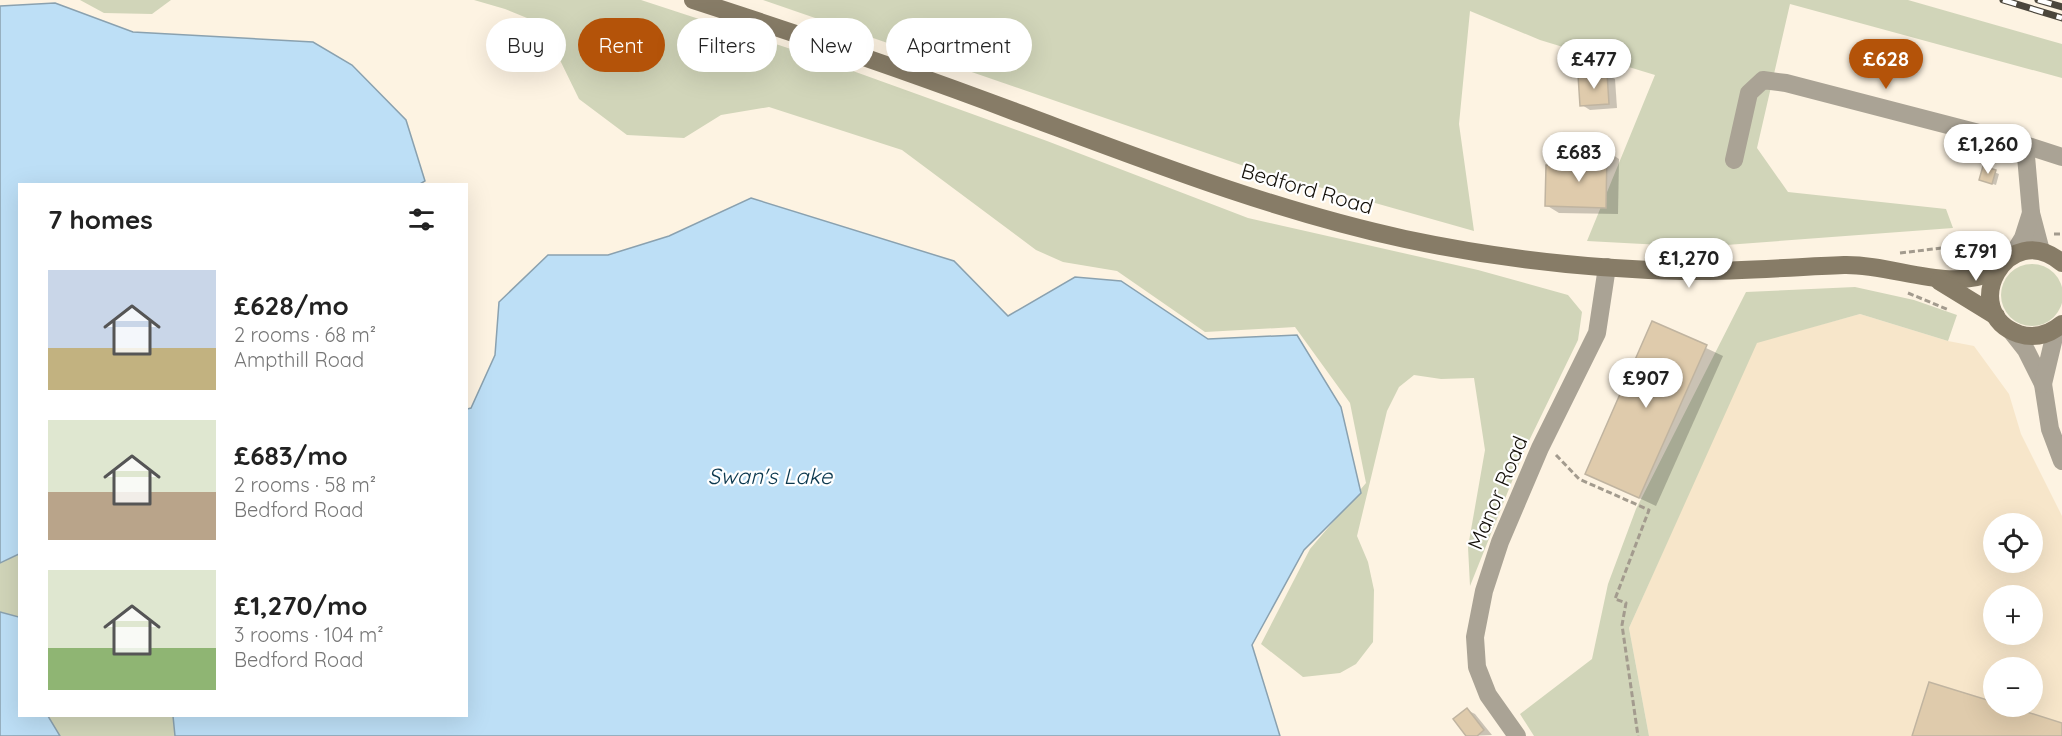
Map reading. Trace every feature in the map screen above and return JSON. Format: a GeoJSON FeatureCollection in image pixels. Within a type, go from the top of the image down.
{"type":"FeatureCollection","features":[{"type":"Feature","properties":{"kind":"main road","name":"Bedford Road"},"geometry":{"type":"LineString","coordinates":[[693,0],[939,83],[1220,187],[1317,217],[1428,243],[1493,254],[1607,267],[1682,271],[1848,265],[1886,268],[1937,279],[1965,280],[1996,271]]}},
{"type":"Feature","properties":{"kind":"main road"},"geometry":{"type":"LineString","coordinates":[[1996,316],[1990,294],[1996,271],[2012,256],[2021,252],[2055,258]]}},
{"type":"Feature","properties":{"kind":"main road","name":"Bedford Road"},"geometry":{"type":"LineString","coordinates":[[1937,279],[1996,316],[2011,331]]}},
{"type":"Feature","properties":{"kind":"main road"},"geometry":{"type":"LineString","coordinates":[[2011,331],[2034,336],[2059,326]]}},
{"type":"Feature","properties":{"kind":"street"},"geometry":{"type":"LineString","coordinates":[[1734,160],[1749,93],[1763,80],[1786,83],[2025,145],[2062,157]]}},
{"type":"Feature","properties":{"kind":"street"},"geometry":{"type":"LineString","coordinates":[[2025,145],[2031,213],[2055,258]]}},
{"type":"Feature","properties":{"kind":"street"},"geometry":{"type":"LineString","coordinates":[[2012,256],[2022,238],[2031,213]]}},
{"type":"Feature","properties":{"kind":"street","name":"Manor Road"},"geometry":{"type":"LineString","coordinates":[[1517,736],[1488,694],[1478,667],[1475,637],[1484,591],[1500,542],[1540,448],[1597,333],[1607,267]]}},
{"type":"Feature","properties":{"kind":"street"},"geometry":{"type":"LineString","coordinates":[[2043,384],[2059,326]]}},
{"type":"Feature","properties":{"kind":"street"},"geometry":{"type":"LineString","coordinates":[[2011,331],[2026,350],[2043,384],[2050,429],[2062,461]]}},
{"type":"Feature","properties":{"kind":"path"},"geometry":{"type":"LineString","coordinates":[[1904,292],[1922,297],[1959,314]]}},
{"type":"Feature","properties":{"kind":"path"},"geometry":{"type":"LineString","coordinates":[[1560,457],[1579,479],[1649,510],[1615,599],[1626,603],[1622,625],[1638,736]]}},
{"type":"Feature","properties":{"kind":"shaded area"},"geometry":{"type":"Polygon","coordinates":[[[1860,314],[1948,341],[1974,346],[2009,394],[2021,434],[2062,516],[2062,736],[1649,736],[1629,628],[1757,342],[1860,314]]]}},
{"type":"Feature","properties":{"kind":"green space"},"geometry":{"type":"Polygon","coordinates":[[[80,0],[171,0],[152,14],[104,13],[80,0]]]}},
{"type":"Feature","properties":{"kind":"green space"},"geometry":{"type":"Polygon","coordinates":[[[474,0],[641,0],[696,18],[677,18],[677,72],[777,72],[777,44],[789,48],[789,72],[856,72],[1047,141],[1248,218],[1478,270],[1568,295],[1582,312],[1578,340],[1525,449],[1470,586],[1468,547],[1485,450],[1474,378],[1441,379],[1414,375],[1399,387],[1387,411],[1357,536],[1368,562],[1374,590],[1373,642],[1356,664],[1340,673],[1303,677],[1261,644],[1310,549],[1366,483],[1350,403],[1295,327],[1205,332],[1117,271],[1063,262],[1036,250],[902,150],[769,107],[721,115],[684,138],[627,135],[579,99],[566,72],[566,18],[527,18],[474,0]]]}},
{"type":"Feature","properties":{"kind":"green space"},"geometry":{"type":"Polygon","coordinates":[[[763,0],[1908,0],[2062,44],[2062,78],[1790,4],[1757,148],[1788,192],[1946,209],[1953,228],[1699,247],[1587,241],[1655,75],[1540,40],[1470,11],[1459,124],[1474,231],[1244,166],[972,72],[1032,72],[1032,18],[886,18],[886,42],[874,38],[874,18],[815,18],[763,0]]]}},
{"type":"Feature","properties":{"kind":"green space"},"geometry":{"type":"Polygon","coordinates":[[[2032,264],[2054,273],[2063,295],[2054,317],[2032,326],[2010,317],[2001,295],[2010,273],[2032,264]]]}},
{"type":"Feature","properties":{"kind":"green space"},"geometry":{"type":"Polygon","coordinates":[[[1855,287],[1914,300],[1957,315],[1948,341],[1860,314],[1757,343],[1629,628],[1649,736],[1534,736],[1520,714],[1592,659],[1608,584],[1636,509],[1746,292],[1855,287]]]}},
{"type":"Feature","properties":{"kind":"green space"},"geometry":{"type":"Polygon","coordinates":[[[18,554],[18,617],[0,612],[0,563],[18,554]]]}},
{"type":"Feature","properties":{"kind":"green space"},"geometry":{"type":"Polygon","coordinates":[[[49,717],[173,717],[175,736],[60,736],[49,717]]]}},
{"type":"Feature","properties":{"kind":"water"},"geometry":{"type":"Polygon","coordinates":[[[55,3],[133,32],[313,42],[352,65],[406,120],[425,181],[422,183],[18,183],[18,554],[0,563],[0,6],[55,3]]]}},
{"type":"Feature","properties":{"kind":"water","name":"Swan's Lake"},"geometry":{"type":"Polygon","coordinates":[[[751,198],[954,261],[1008,316],[1075,277],[1121,281],[1208,339],[1297,335],[1341,407],[1361,493],[1304,550],[1252,645],[1280,736],[175,736],[173,717],[468,717],[468,409],[471,408],[495,355],[499,302],[548,255],[608,255],[669,236],[751,198]]]}},
{"type":"Feature","properties":{"kind":"water"},"geometry":{"type":"Polygon","coordinates":[[[0,612],[18,617],[18,717],[49,717],[60,736],[0,736],[0,612]]]}},
{"type":"Feature","properties":{"kind":"building"},"geometry":{"type":"Polygon","coordinates":[[[1607,73],[1609,104],[1580,106],[1578,75],[1607,73]]]}},
{"type":"Feature","properties":{"kind":"building"},"geometry":{"type":"Polygon","coordinates":[[[1584,149],[1607,150],[1606,208],[1545,206],[1546,165],[1583,166],[1584,149]]]}},
{"type":"Feature","properties":{"kind":"building"},"geometry":{"type":"Polygon","coordinates":[[[1983,166],[1996,170],[1992,184],[1979,180],[1983,166]]]}},
{"type":"Feature","properties":{"kind":"building"},"geometry":{"type":"Polygon","coordinates":[[[1652,321],[1707,345],[1639,498],[1585,474],[1652,321]]]}},
{"type":"Feature","properties":{"kind":"building"},"geometry":{"type":"Polygon","coordinates":[[[1929,682],[1983,699],[1983,717],[2043,717],[2062,723],[2062,736],[1912,736],[1929,682]]]}},
{"type":"Feature","properties":{"kind":"building"},"geometry":{"type":"Polygon","coordinates":[[[1467,708],[1484,730],[1477,736],[1466,736],[1453,719],[1467,708]]]}},
{"type":"Feature","properties":{"kind":"railway"},"geometry":{"type":"LineString","coordinates":[[2003,0],[2062,18]]}},
{"type":"Feature","properties":{"kind":"railway"},"geometry":{"type":"LineString","coordinates":[[2038,0],[2062,7]]}}]}
